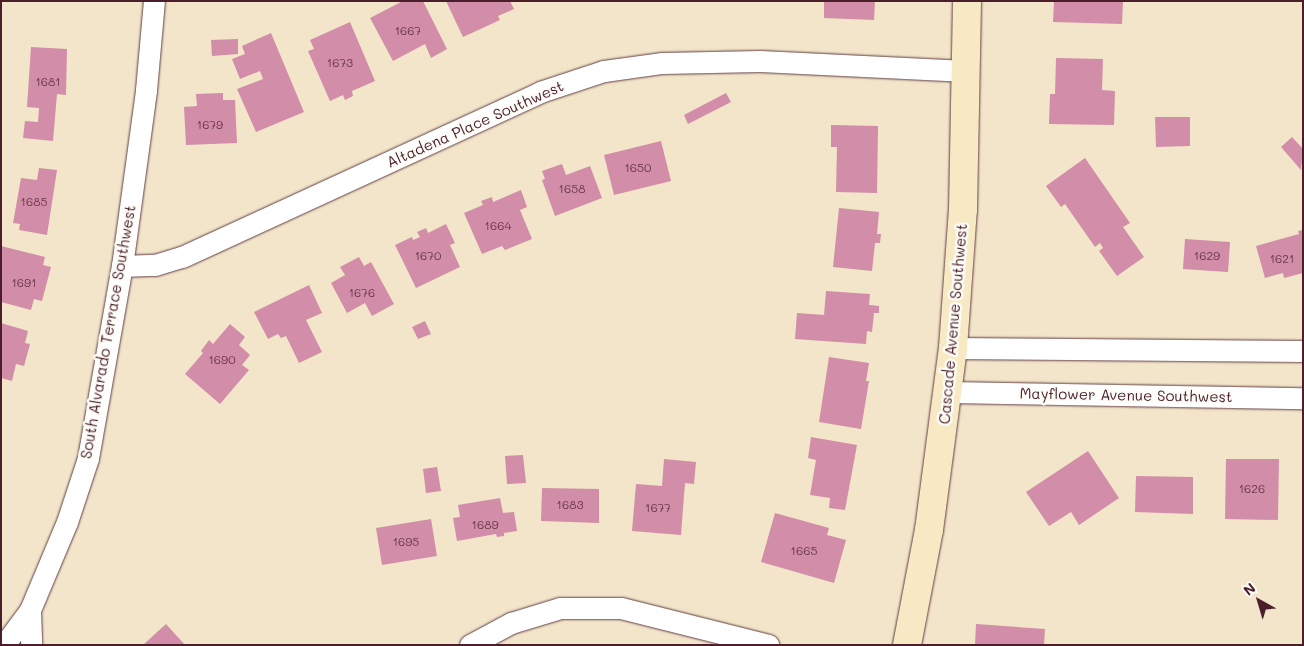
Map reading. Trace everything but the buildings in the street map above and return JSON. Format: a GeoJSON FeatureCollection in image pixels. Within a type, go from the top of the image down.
{"type":"FeatureCollection","features":[{"type":"Feature","properties":{"kind":"main road","name":"Cascade Avenue Southwest"},"geometry":{"type":"LineString","coordinates":[[907,645],[929,530],[953,348],[964,210],[967,1]]}},
{"type":"Feature","properties":{"kind":"street","name":"South Alvarado Terrace Southwest"},"geometry":{"type":"LineString","coordinates":[[4,645],[30,610],[67,522],[88,458],[122,266],[146,90],[154,1]]}},
{"type":"Feature","properties":{"kind":"street","name":"Altadena Place Southwest"},"geometry":{"type":"LineString","coordinates":[[122,266],[154,266],[182,257],[540,92],[604,71],[662,63],[760,61],[967,71]]}},
{"type":"Feature","properties":{"kind":"street"},"geometry":{"type":"LineString","coordinates":[[953,348],[1303,351]]}},
{"type":"Feature","properties":{"kind":"street","name":"Mayflower Avenue Southwest"},"geometry":{"type":"LineString","coordinates":[[948,392],[1303,398]]}},
{"type":"Feature","properties":{"kind":"street"},"geometry":{"type":"LineString","coordinates":[[470,645],[511,624],[560,608],[620,608],[768,645]]}},
{"type":"Feature","properties":{"kind":"street"},"geometry":{"type":"LineString","coordinates":[[30,610],[31,645]]}}]}
